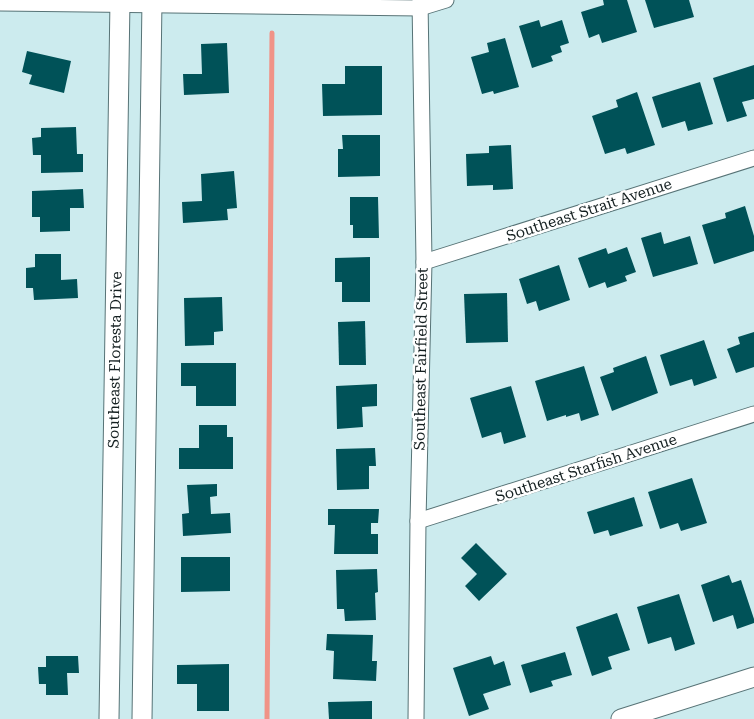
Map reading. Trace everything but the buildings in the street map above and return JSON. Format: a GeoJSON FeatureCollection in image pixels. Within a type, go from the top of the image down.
{"type":"FeatureCollection","features":[{"type":"Feature","properties":{"kind":"street"},"geometry":{"type":"LineString","coordinates":[[0,3],[420,4],[446,0]]}},
{"type":"Feature","properties":{"kind":"street","name":"Southeast Floresta Drive"},"geometry":{"type":"LineString","coordinates":[[109,719],[120,2]]}},
{"type":"Feature","properties":{"kind":"street"},"geometry":{"type":"LineString","coordinates":[[142,719],[152,2]]}},
{"type":"Feature","properties":{"kind":"street","name":"Southeast Fairfield Street"},"geometry":{"type":"LineString","coordinates":[[416,719],[424,262],[420,4]]}},
{"type":"Feature","properties":{"kind":"street","name":"Southeast Strait Avenue"},"geometry":{"type":"LineString","coordinates":[[424,262],[754,158]]}},
{"type":"Feature","properties":{"kind":"street","name":"Southeast Starfish Avenue"},"geometry":{"type":"LineString","coordinates":[[418,521],[754,414]]}},
{"type":"Feature","properties":{"kind":"street"},"geometry":{"type":"LineString","coordinates":[[621,719],[754,677]]}},
{"type":"Feature","properties":{"kind":"waterway"},"geometry":{"type":"LineString","coordinates":[[267,719],[272,33]]}}]}
